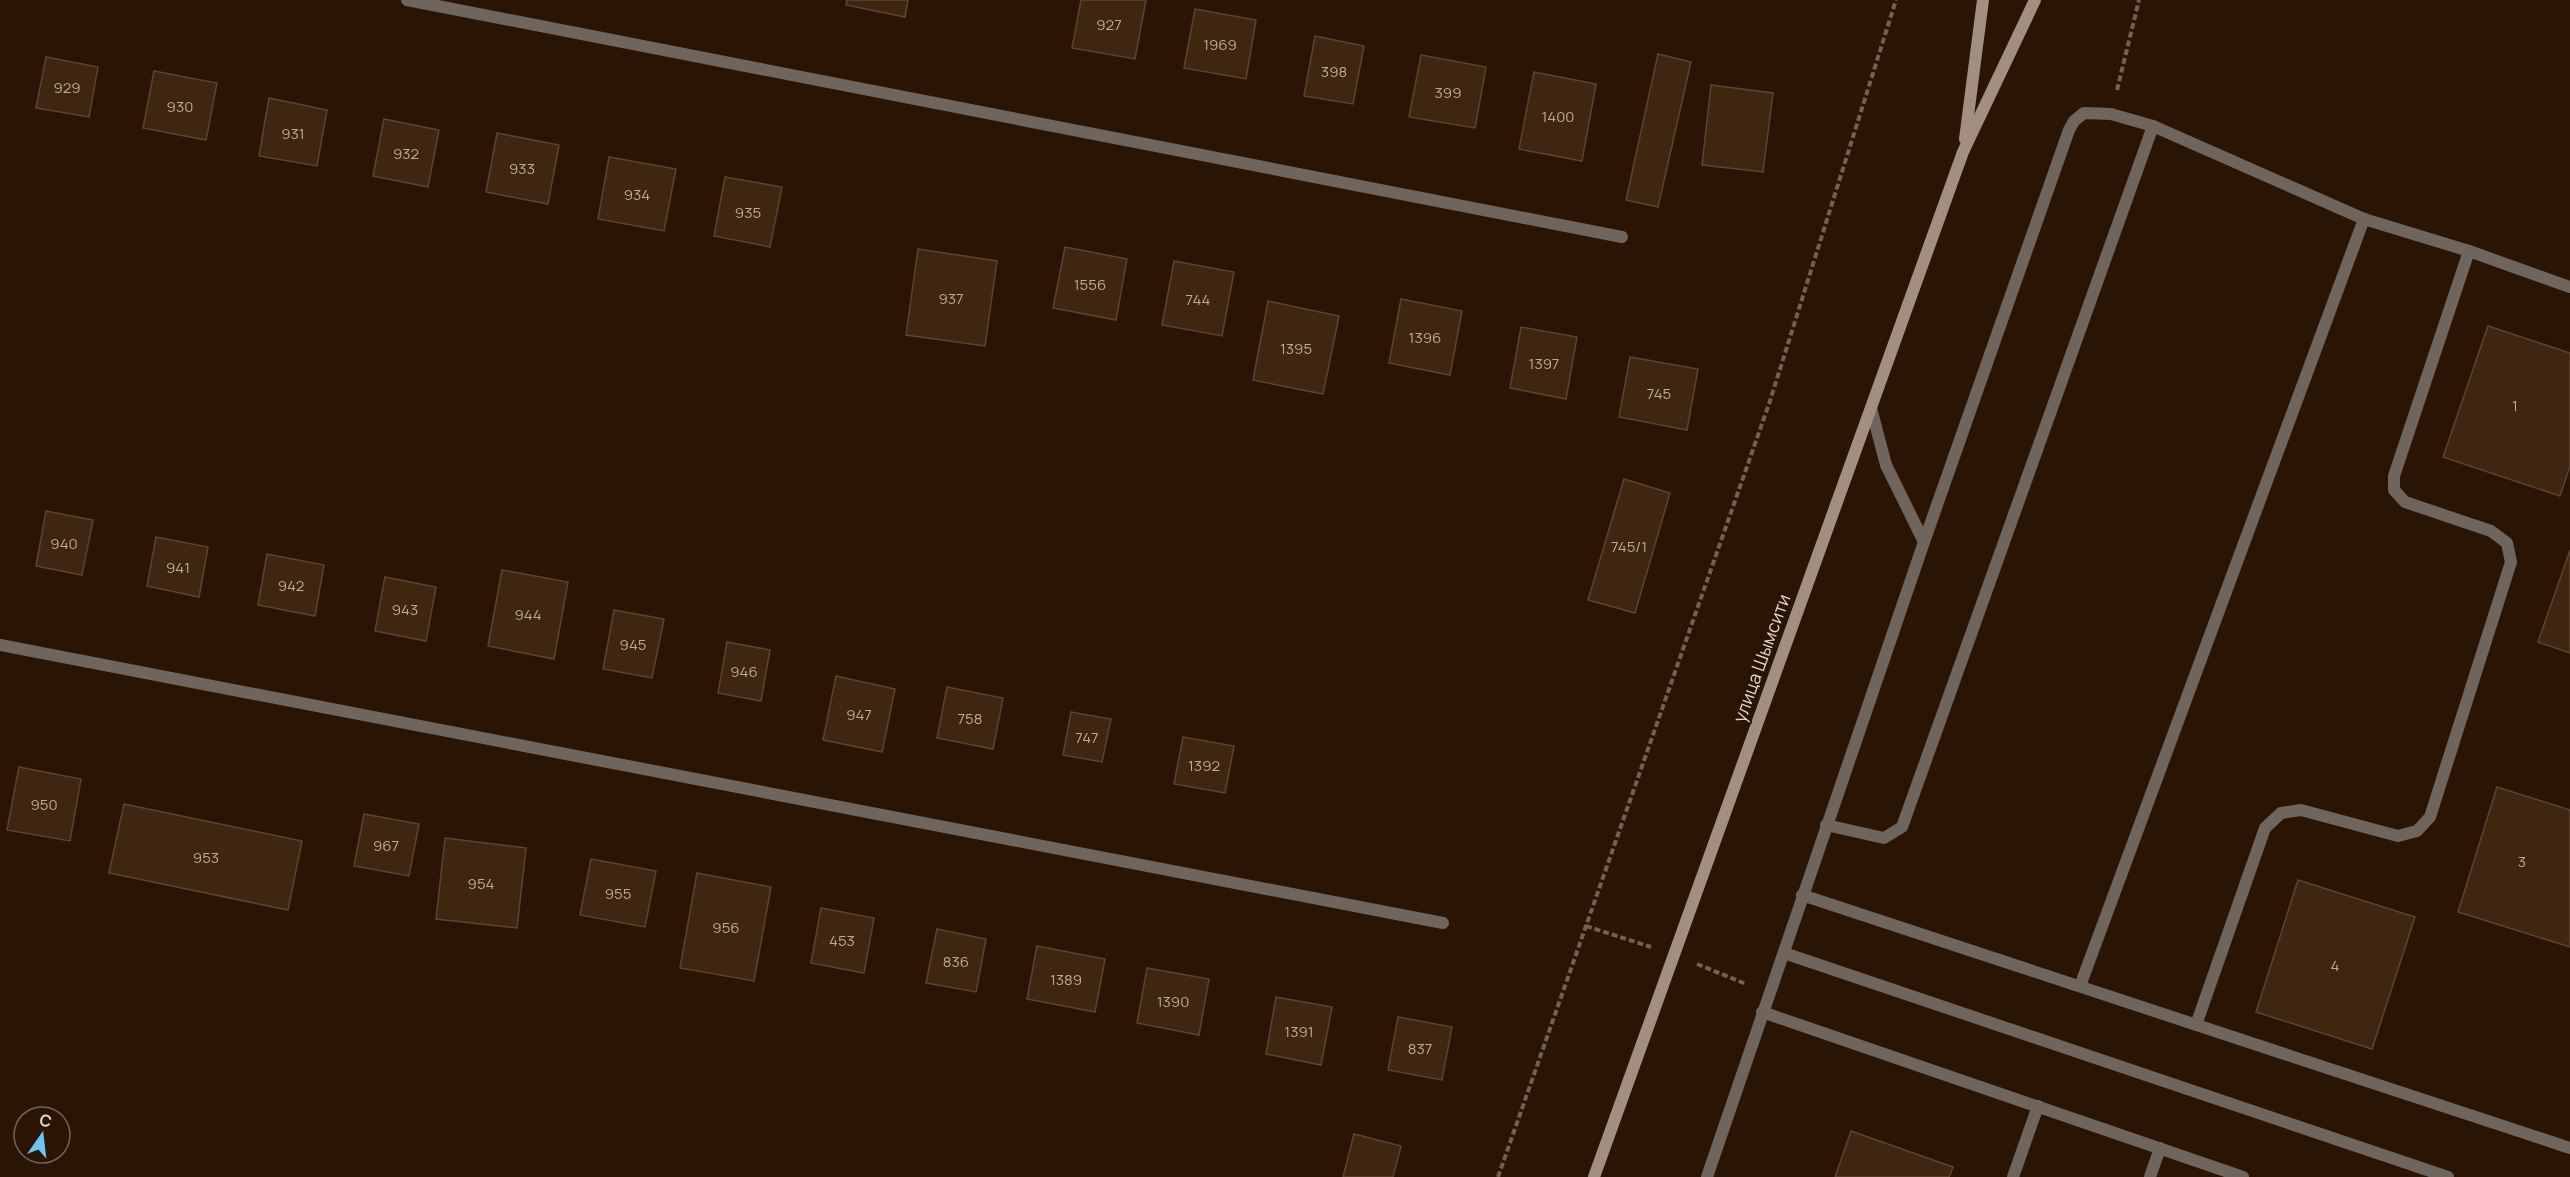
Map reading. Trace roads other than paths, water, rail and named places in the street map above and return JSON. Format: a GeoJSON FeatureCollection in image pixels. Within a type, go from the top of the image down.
{"type":"FeatureCollection","features":[{"type":"Feature","properties":{"kind":"main road","name":"улица Шымсити"},"geometry":{"type":"LineString","coordinates":[[1963,152],[1983,0]]}},
{"type":"Feature","properties":{"kind":"main road","name":"улица Шымсити"},"geometry":{"type":"LineString","coordinates":[[1594,1177],[1963,152],[2036,0]]}},
{"type":"Feature","properties":{"kind":"street"},"geometry":{"type":"LineString","coordinates":[[407,0],[1622,237]]}},
{"type":"Feature","properties":{"kind":"street"},"geometry":{"type":"LineString","coordinates":[[1707,1177],[1924,542],[2074,120],[2084,113],[2111,114],[2153,126],[2364,219],[2469,251],[2570,287]]}},
{"type":"Feature","properties":{"kind":"street"},"geometry":{"type":"LineString","coordinates":[[1826,825],[1884,838],[1902,827],[2153,126]]}},
{"type":"Feature","properties":{"kind":"street"},"geometry":{"type":"LineString","coordinates":[[2080,986],[2364,219]]}},
{"type":"Feature","properties":{"kind":"street"},"geometry":{"type":"LineString","coordinates":[[2196,1025],[2265,828],[2281,813],[2301,810],[2398,836],[2417,831],[2430,817],[2511,562],[2507,543],[2491,531],[2405,502],[2394,490],[2394,476],[2469,251]]}},
{"type":"Feature","properties":{"kind":"street"},"geometry":{"type":"LineString","coordinates":[[1871,408],[1886,465],[1924,542]]}},
{"type":"Feature","properties":{"kind":"street"},"geometry":{"type":"LineString","coordinates":[[0,645],[1443,923]]}},
{"type":"Feature","properties":{"kind":"street"},"geometry":{"type":"LineString","coordinates":[[1802,895],[2570,1148]]}},
{"type":"Feature","properties":{"kind":"street"},"geometry":{"type":"LineString","coordinates":[[1784,953],[2448,1177]]}},
{"type":"Feature","properties":{"kind":"street"},"geometry":{"type":"LineString","coordinates":[[1762,1012],[2243,1177]]}},
{"type":"Feature","properties":{"kind":"street"},"geometry":{"type":"LineString","coordinates":[[2013,1177],[2038,1106]]}},
{"type":"Feature","properties":{"kind":"street"},"geometry":{"type":"LineString","coordinates":[[2150,1177],[2160,1148]]}}]}
